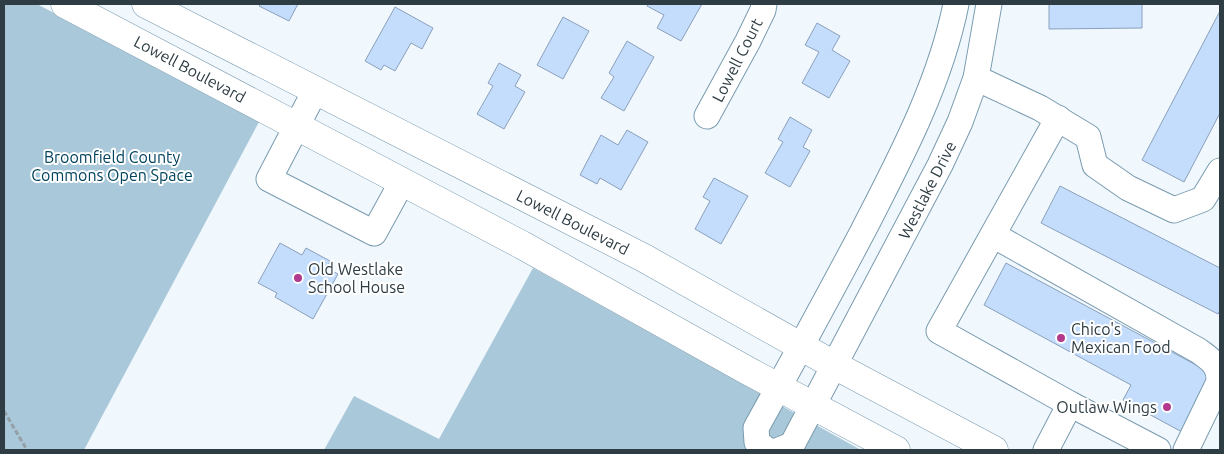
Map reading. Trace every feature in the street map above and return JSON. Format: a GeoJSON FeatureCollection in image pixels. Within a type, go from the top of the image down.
{"type":"FeatureCollection","features":[{"type":"Feature","properties":{"kind":"main road","name":"Lowell Boulevard"},"geometry":{"type":"LineString","coordinates":[[65,4],[522,245],[811,406],[895,449]]}},
{"type":"Feature","properties":{"kind":"main road","name":"Lowell Boulevard"},"geometry":{"type":"LineString","coordinates":[[146,4],[644,258],[801,346],[994,450]]}},
{"type":"Feature","properties":{"kind":"street","name":"Lowell Court"},"geometry":{"type":"LineString","coordinates":[[707,116],[748,41],[764,4]]}},
{"type":"Feature","properties":{"kind":"street"},"geometry":{"type":"LineString","coordinates":[[768,450],[757,442],[756,428],[904,150],[946,45],[956,4]]}},
{"type":"Feature","properties":{"kind":"street","name":"Westlake Drive"},"geometry":{"type":"LineString","coordinates":[[780,450],[792,444],[940,165],[960,122],[976,78],[989,4]]}},
{"type":"Feature","properties":{"kind":"street"},"geometry":{"type":"LineString","coordinates":[[976,78],[992,84],[1058,118],[1088,136],[1095,165],[1128,188],[1174,210],[1203,199],[1220,171]]}},
{"type":"Feature","properties":{"kind":"street"},"geometry":{"type":"LineString","coordinates":[[315,91],[269,179],[374,233],[402,182]]}},
{"type":"Feature","properties":{"kind":"street"},"geometry":{"type":"LineString","coordinates":[[1058,118],[939,331],[1070,404],[1158,450]]}},
{"type":"Feature","properties":{"kind":"street"},"geometry":{"type":"LineString","coordinates":[[993,235],[1199,351],[1213,362],[1220,373],[1220,382],[1186,450]]}},
{"type":"Feature","properties":{"kind":"street"},"geometry":{"type":"LineString","coordinates":[[1046,450],[1070,404]]}},
{"type":"Feature","properties":{"kind":"path"},"geometry":{"type":"LineString","coordinates":[[4,411],[27,450]]}},
{"type":"Feature","properties":{"kind":"green space","name":"Broomfield County Commons Open Space"},"geometry":{"type":"Polygon","coordinates":[[[4,4],[37,4],[259,122],[84,450],[4,450],[4,4]]]}},
{"type":"Feature","properties":{"kind":"green space"},"geometry":{"type":"Polygon","coordinates":[[[533,268],[861,450],[324,450],[354,396],[439,439],[533,268]]]}},
{"type":"Feature","properties":{"kind":"building"},"geometry":{"type":"Polygon","coordinates":[[[261,4],[298,4],[289,21],[259,6],[261,4]]]}},
{"type":"Feature","properties":{"kind":"building"},"geometry":{"type":"Polygon","coordinates":[[[648,4],[702,4],[681,41],[657,28],[664,15],[647,6],[648,4]]]}},
{"type":"Feature","properties":{"kind":"building"},"geometry":{"type":"Polygon","coordinates":[[[1049,4],[1142,4],[1142,28],[1049,29],[1049,4]]]}},
{"type":"Feature","properties":{"kind":"building"},"geometry":{"type":"Polygon","coordinates":[[[395,7],[433,28],[422,49],[411,43],[395,71],[384,65],[381,70],[365,61],[395,7]]]}},
{"type":"Feature","properties":{"kind":"building"},"geometry":{"type":"Polygon","coordinates":[[[1220,11],[1220,113],[1184,182],[1142,160],[1220,11]]]}},
{"type":"Feature","properties":{"kind":"building"},"geometry":{"type":"Polygon","coordinates":[[[563,17],[589,31],[563,79],[537,65],[563,17]]]}},
{"type":"Feature","properties":{"kind":"building"},"geometry":{"type":"Polygon","coordinates":[[[817,23],[840,36],[832,50],[850,61],[829,98],[802,83],[819,52],[805,45],[817,23]]]}},
{"type":"Feature","properties":{"kind":"building"},"geometry":{"type":"Polygon","coordinates":[[[627,41],[654,57],[624,111],[601,98],[614,77],[609,73],[627,41]]]}},
{"type":"Feature","properties":{"kind":"building"},"geometry":{"type":"Polygon","coordinates":[[[499,63],[521,75],[515,86],[525,92],[504,129],[477,114],[493,86],[488,83],[499,63]]]}},
{"type":"Feature","properties":{"kind":"building"},"geometry":{"type":"Polygon","coordinates":[[[790,117],[812,130],[803,147],[810,151],[790,187],[765,173],[783,142],[778,139],[790,117]]]}},
{"type":"Feature","properties":{"kind":"building"},"geometry":{"type":"Polygon","coordinates":[[[627,130],[648,142],[621,190],[600,178],[597,184],[580,175],[601,135],[618,145],[627,130]]]}},
{"type":"Feature","properties":{"kind":"building"},"geometry":{"type":"Polygon","coordinates":[[[714,178],[748,196],[721,244],[695,229],[710,201],[703,197],[714,178]]]}},
{"type":"Feature","properties":{"kind":"building"},"geometry":{"type":"Polygon","coordinates":[[[1060,186],[1220,268],[1220,310],[1218,314],[1041,223],[1060,186]]]}},
{"type":"Feature","properties":{"kind":"building","name":"Old Westlake School House"},"geometry":{"type":"Polygon","coordinates":[[[280,243],[302,255],[306,248],[330,261],[327,268],[338,274],[313,319],[275,297],[277,293],[258,283],[280,243]]]}},
{"type":"Feature","properties":{"kind":"building"},"geometry":{"type":"Polygon","coordinates":[[[1006,263],[1213,374],[1182,432],[1123,400],[1131,385],[984,305],[1006,263]]]}},
{"type":"Feature","properties":{"kind":"place","name":"Old Westlake School House"},"geometry":{"type":"Point","coordinates":[298,278]}},
{"type":"Feature","properties":{"kind":"place","name":"Chico's Mexican Food"},"geometry":{"type":"Point","coordinates":[1061,338]}},
{"type":"Feature","properties":{"kind":"place","name":"Outlaw Wings"},"geometry":{"type":"Point","coordinates":[1167,407]}}]}
